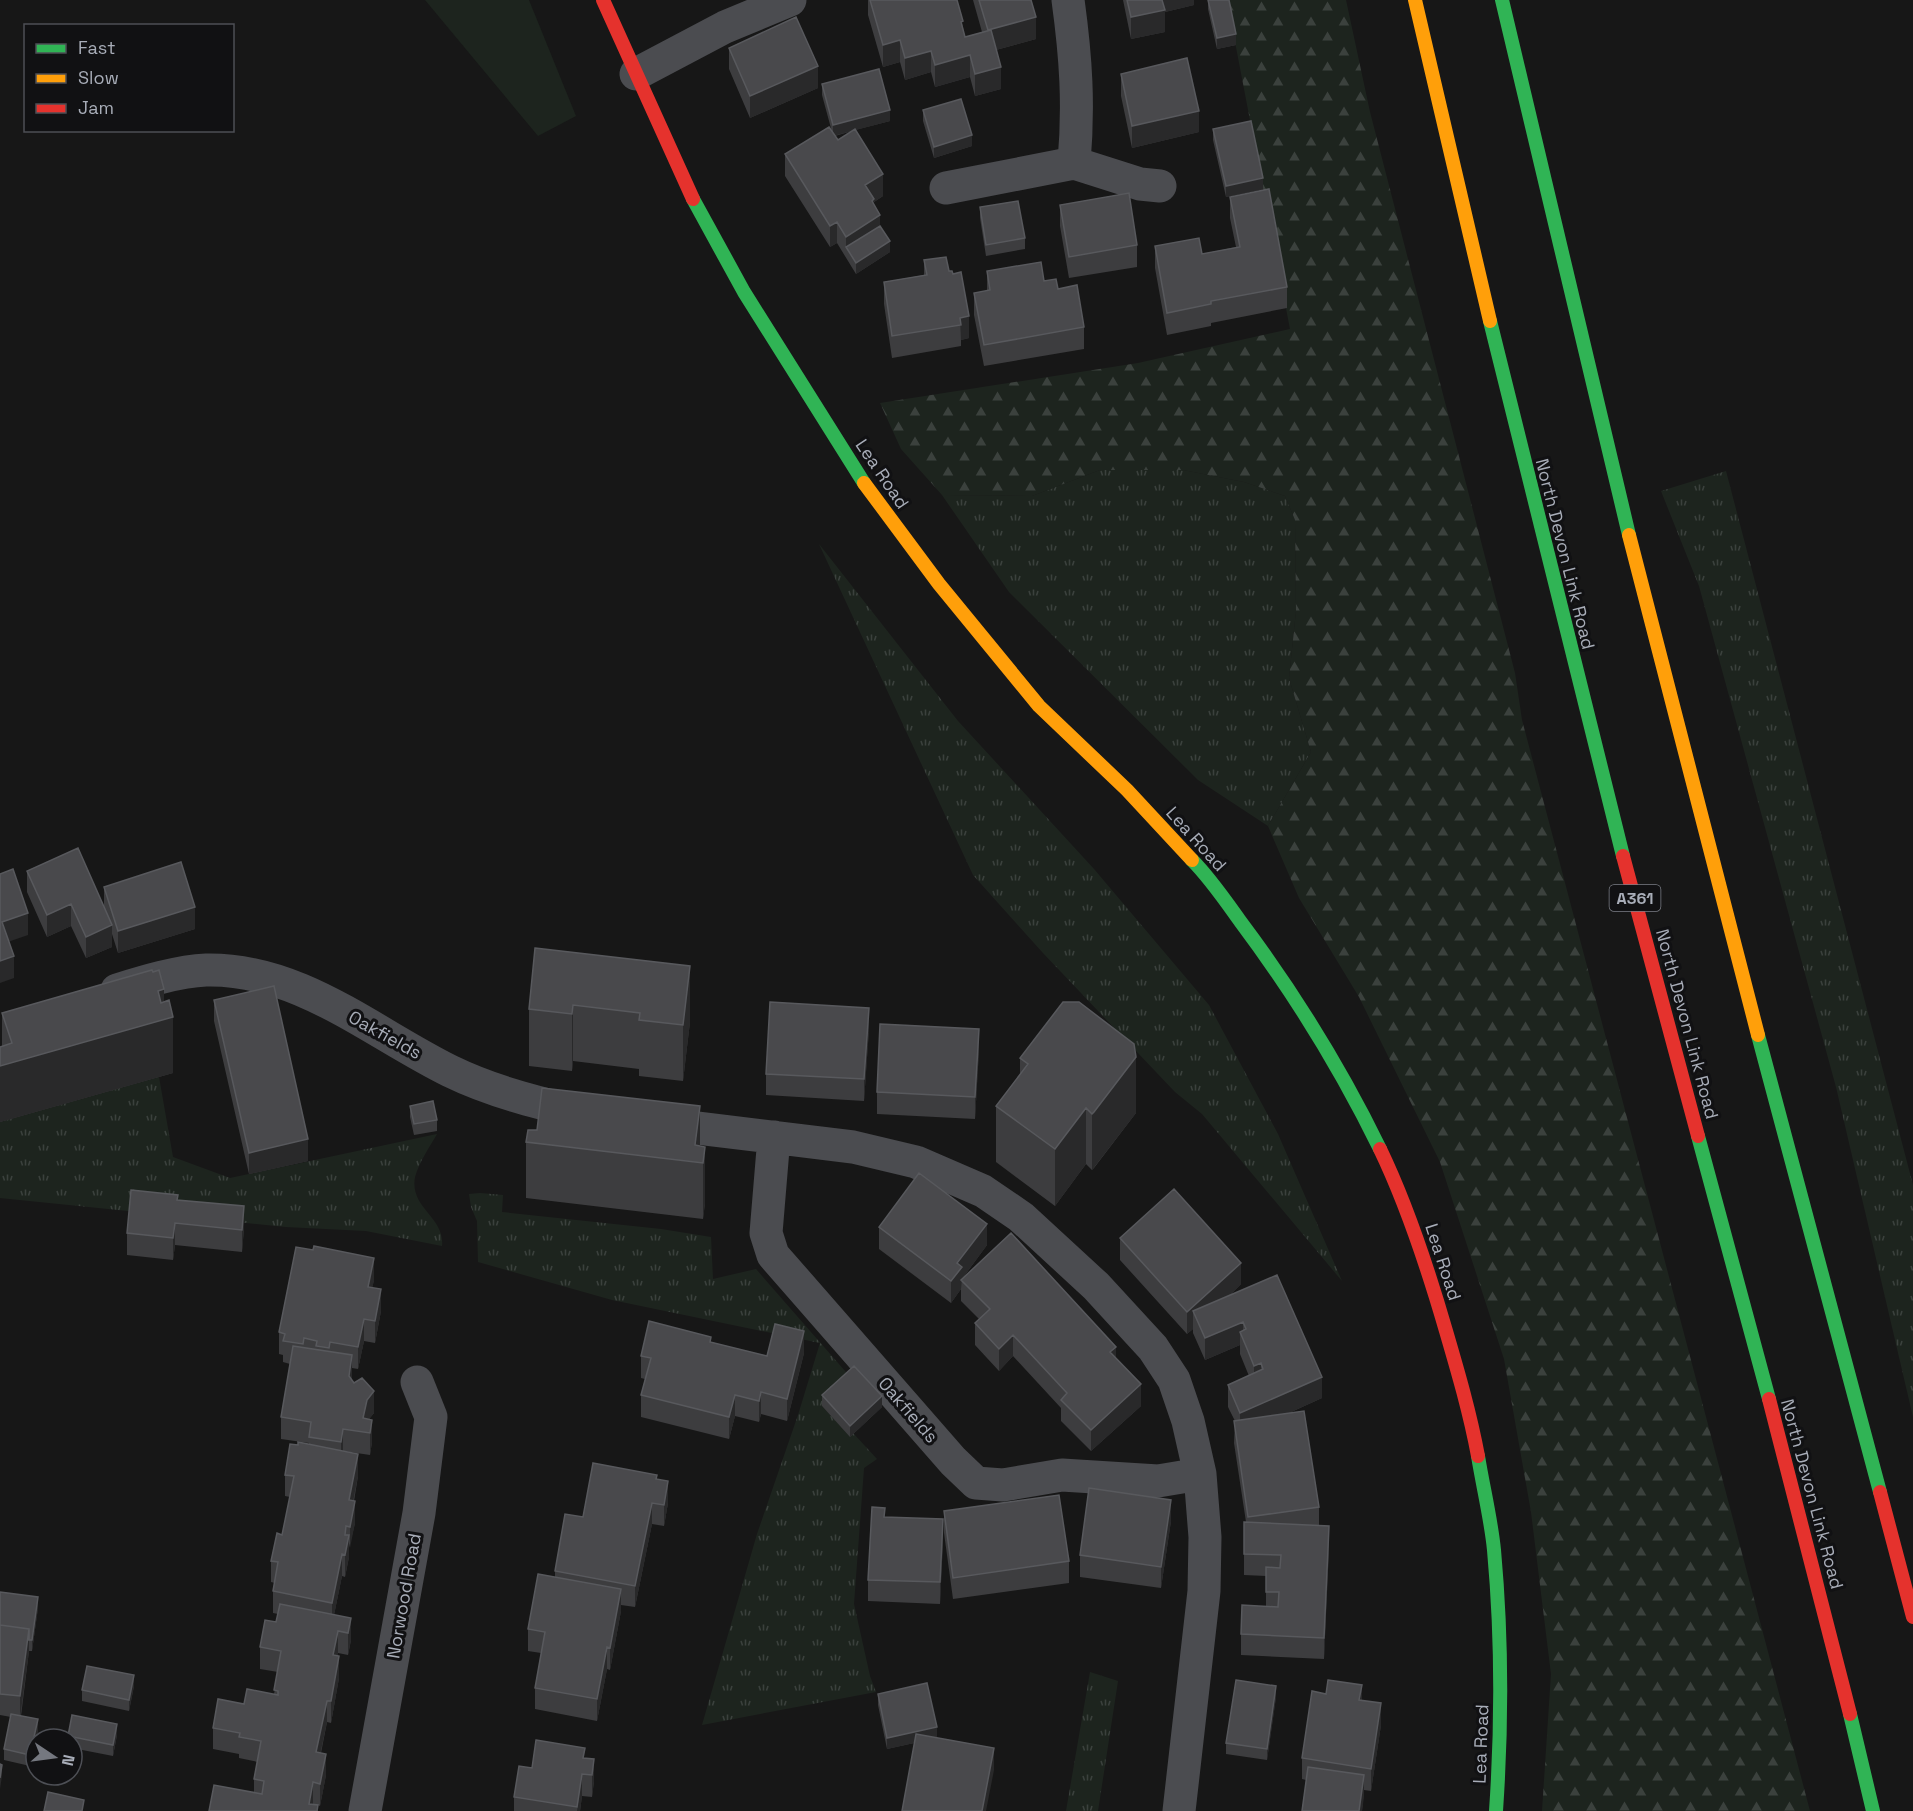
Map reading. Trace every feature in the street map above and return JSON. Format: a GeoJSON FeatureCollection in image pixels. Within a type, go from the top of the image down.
{"type":"FeatureCollection","features":[{"type":"Feature","properties":{"kind":"main road","name":"Lea Road"},"geometry":{"type":"LineString","coordinates":[[603,0],[695,203],[744,292],[870,492],[939,584],[1039,706],[1127,790],[1201,869],[1264,953],[1310,1022],[1362,1112],[1397,1184],[1433,1286],[1471,1416],[1494,1548],[1501,1648],[1496,1811]]}},
{"type":"Feature","properties":{"kind":"main road","name":"North Devon Link Road"},"geometry":{"type":"LineString","coordinates":[[1415,0],[1536,514],[1630,881],[1820,1592],[1873,1811]]}},
{"type":"Feature","properties":{"kind":"main road"},"geometry":{"type":"LineString","coordinates":[[1502,0],[1621,506],[1709,849],[1913,1617]]}},
{"type":"Feature","properties":{"kind":"street"},"geometry":{"type":"LineString","coordinates":[[636,74],[725,27],[790,0]]}},
{"type":"Feature","properties":{"kind":"street"},"geometry":{"type":"LineString","coordinates":[[1068,0],[1076,61],[1078,121],[1074,163]]}},
{"type":"Feature","properties":{"kind":"street"},"geometry":{"type":"LineString","coordinates":[[946,188],[1074,163],[1140,184],[1160,186]]}},
{"type":"Feature","properties":{"kind":"street","name":"Oakfields"},"geometry":{"type":"LineString","coordinates":[[92,997],[146,981],[204,970],[251,973],[298,987],[451,1071],[517,1098],[586,1115],[853,1147],[916,1162],[983,1191],[1021,1217],[1096,1286],[1153,1348],[1174,1380],[1188,1421],[1200,1474],[1205,1537],[1204,1591],[1179,1811]]}},
{"type":"Feature","properties":{"kind":"street","name":"Oakfields"},"geometry":{"type":"LineString","coordinates":[[774,1137],[766,1233],[773,1255],[953,1461],[976,1483],[1003,1485],[1062,1475],[1158,1481],[1200,1474]]}},
{"type":"Feature","properties":{"kind":"street","name":"Norwood Road"},"geometry":{"type":"LineString","coordinates":[[365,1811],[419,1513],[431,1417],[417,1382]]}},
{"type":"Feature","properties":{"kind":"green space"},"geometry":{"type":"Polygon","coordinates":[[[425,0],[529,0],[576,116],[538,136],[425,0]]]}},
{"type":"Feature","properties":{"kind":"green space"},"geometry":{"type":"Polygon","coordinates":[[[1227,0],[1346,0],[1370,112],[1515,673],[1522,720],[1810,1811],[1542,1811],[1551,1674],[1531,1512],[1504,1359],[1440,1162],[1359,997],[1299,898],[1268,826],[1311,752],[1289,678],[1296,611],[1295,520],[1285,496],[1244,482],[1183,470],[1100,470],[1032,496],[942,495],[901,449],[880,403],[1138,363],[1290,329],[1227,0]]]}},
{"type":"Feature","properties":{"kind":"green space"},"geometry":{"type":"Polygon","coordinates":[[[1100,470],[1183,470],[1244,482],[1285,496],[1295,520],[1296,611],[1289,678],[1311,752],[1268,826],[1198,780],[1009,592],[942,495],[1032,496],[1100,470]]]}},
{"type":"Feature","properties":{"kind":"green space"},"geometry":{"type":"Polygon","coordinates":[[[1726,471],[1913,1185],[1913,1417],[1836,1087],[1699,586],[1661,491],[1726,471]]]}},
{"type":"Feature","properties":{"kind":"green space"},"geometry":{"type":"Polygon","coordinates":[[[819,544],[958,721],[1094,869],[1209,1005],[1278,1134],[1342,1281],[1202,1114],[1175,1092],[1043,953],[973,875],[819,544]]]}},
{"type":"Feature","properties":{"kind":"green space"},"geometry":{"type":"Polygon","coordinates":[[[159,1077],[173,1157],[230,1178],[437,1134],[419,1166],[415,1177],[415,1188],[417,1197],[438,1227],[442,1246],[366,1231],[286,1227],[0,1198],[0,1122],[159,1077]]]}},
{"type":"Feature","properties":{"kind":"green space"},"geometry":{"type":"Polygon","coordinates":[[[469,1194],[503,1195],[502,1212],[661,1229],[711,1237],[713,1279],[756,1269],[852,1379],[822,1406],[850,1436],[853,1433],[877,1459],[864,1468],[854,1604],[870,1676],[876,1692],[702,1725],[757,1534],[820,1343],[612,1300],[478,1262],[477,1221],[469,1194]]]}},
{"type":"Feature","properties":{"kind":"green space"},"geometry":{"type":"Polygon","coordinates":[[[1090,1672],[1118,1681],[1098,1811],[1066,1811],[1090,1672]]]}},
{"type":"Feature","properties":{"kind":"building"},"geometry":{"type":"Polygon","coordinates":[[[870,0],[957,0],[965,37],[991,30],[1001,67],[975,74],[970,55],[935,65],[931,51],[905,58],[900,40],[883,45],[870,0]]]}},
{"type":"Feature","properties":{"kind":"building"},"geometry":{"type":"Polygon","coordinates":[[[979,0],[1031,0],[1036,17],[988,30],[979,0]]]}},
{"type":"Feature","properties":{"kind":"building"},"geometry":{"type":"Polygon","coordinates":[[[1127,0],[1162,0],[1165,10],[1131,17],[1127,0]]]}},
{"type":"Feature","properties":{"kind":"building"},"geometry":{"type":"Polygon","coordinates":[[[1208,0],[1229,0],[1236,34],[1217,38],[1208,0]]]}},
{"type":"Feature","properties":{"kind":"building"},"geometry":{"type":"Polygon","coordinates":[[[796,17],[818,66],[750,96],[729,48],[796,17]]]}},
{"type":"Feature","properties":{"kind":"building"},"geometry":{"type":"Polygon","coordinates":[[[1187,58],[1199,111],[1132,126],[1121,74],[1187,58]]]}},
{"type":"Feature","properties":{"kind":"building"},"geometry":{"type":"Polygon","coordinates":[[[879,69],[890,110],[833,125],[822,84],[879,69]]]}},
{"type":"Feature","properties":{"kind":"building"},"geometry":{"type":"Polygon","coordinates":[[[961,99],[972,135],[934,147],[923,110],[961,99]]]}},
{"type":"Feature","properties":{"kind":"building"},"geometry":{"type":"Polygon","coordinates":[[[1251,121],[1263,178],[1226,186],[1213,129],[1251,121]]]}},
{"type":"Feature","properties":{"kind":"building"},"geometry":{"type":"Polygon","coordinates":[[[829,127],[838,140],[855,129],[883,174],[865,185],[880,215],[846,237],[837,222],[830,226],[785,154],[829,127]]]}},
{"type":"Feature","properties":{"kind":"building"},"geometry":{"type":"Polygon","coordinates":[[[1269,189],[1287,287],[1211,301],[1211,304],[1167,313],[1155,246],[1199,238],[1202,254],[1240,247],[1230,197],[1269,189]]]}},
{"type":"Feature","properties":{"kind":"building"},"geometry":{"type":"Polygon","coordinates":[[[1129,193],[1137,245],[1069,257],[1060,205],[1129,193]]]}},
{"type":"Feature","properties":{"kind":"building"},"geometry":{"type":"Polygon","coordinates":[[[1018,201],[1025,238],[986,245],[980,207],[1018,201]]]}},
{"type":"Feature","properties":{"kind":"building"},"geometry":{"type":"Polygon","coordinates":[[[880,226],[890,241],[856,263],[846,247],[880,226]]]}},
{"type":"Feature","properties":{"kind":"building"},"geometry":{"type":"Polygon","coordinates":[[[946,257],[949,271],[953,274],[961,272],[969,316],[960,318],[961,325],[892,336],[884,282],[927,275],[924,260],[946,257]]]}},
{"type":"Feature","properties":{"kind":"building"},"geometry":{"type":"Polygon","coordinates":[[[1041,262],[1044,281],[1056,279],[1058,289],[1077,285],[1084,327],[984,345],[974,293],[990,290],[987,271],[1041,262]]]}},
{"type":"Feature","properties":{"kind":"building"},"geometry":{"type":"Polygon","coordinates":[[[78,848],[112,925],[86,937],[71,904],[47,915],[27,871],[78,848]]]}},
{"type":"Feature","properties":{"kind":"building"},"geometry":{"type":"Polygon","coordinates":[[[181,862],[195,907],[118,931],[104,887],[181,862]]]}},
{"type":"Feature","properties":{"kind":"building"},"geometry":{"type":"Polygon","coordinates":[[[13,869],[28,913],[2,922],[14,956],[0,961],[0,874],[13,869]]]}},
{"type":"Feature","properties":{"kind":"building"},"geometry":{"type":"Polygon","coordinates":[[[535,948],[690,966],[683,1025],[639,1020],[640,1013],[573,1005],[572,1014],[529,1009],[535,948]]]}},
{"type":"Feature","properties":{"kind":"building"},"geometry":{"type":"Polygon","coordinates":[[[152,970],[153,972],[159,970],[164,989],[158,991],[161,1003],[169,1000],[173,1017],[0,1066],[0,1047],[12,1043],[2,1013],[152,970]]]}},
{"type":"Feature","properties":{"kind":"building"},"geometry":{"type":"Polygon","coordinates":[[[274,986],[308,1139],[249,1153],[214,1000],[274,986]]]}},
{"type":"Feature","properties":{"kind":"building"},"geometry":{"type":"Polygon","coordinates":[[[770,1002],[869,1008],[864,1079],[766,1074],[770,1002]]]}},
{"type":"Feature","properties":{"kind":"building"},"geometry":{"type":"Polygon","coordinates":[[[1063,1002],[1079,1002],[1134,1044],[1136,1057],[1094,1112],[1092,1114],[1086,1108],[1055,1149],[996,1106],[1028,1064],[1020,1058],[1063,1002]]]}},
{"type":"Feature","properties":{"kind":"building"},"geometry":{"type":"Polygon","coordinates":[[[880,1024],[979,1029],[975,1097],[877,1092],[880,1024]]]}},
{"type":"Feature","properties":{"kind":"building"},"geometry":{"type":"Polygon","coordinates":[[[542,1088],[700,1106],[695,1145],[705,1147],[703,1163],[526,1142],[528,1130],[537,1130],[542,1088]]]}},
{"type":"Feature","properties":{"kind":"building"},"geometry":{"type":"Polygon","coordinates":[[[433,1101],[437,1120],[414,1124],[410,1106],[433,1101]]]}},
{"type":"Feature","properties":{"kind":"building"},"geometry":{"type":"Polygon","coordinates":[[[919,1173],[987,1224],[957,1263],[962,1267],[951,1281],[879,1227],[919,1173]]]}},
{"type":"Feature","properties":{"kind":"building"},"geometry":{"type":"Polygon","coordinates":[[[1174,1189],[1241,1263],[1187,1312],[1120,1238],[1174,1189]]]}},
{"type":"Feature","properties":{"kind":"building"},"geometry":{"type":"Polygon","coordinates":[[[131,1190],[178,1195],[177,1200],[244,1206],[242,1230],[175,1223],[173,1238],[127,1233],[131,1190]]]}},
{"type":"Feature","properties":{"kind":"building"},"geometry":{"type":"Polygon","coordinates":[[[1011,1233],[1116,1347],[1110,1352],[1141,1384],[1091,1430],[1061,1400],[1067,1393],[1013,1335],[999,1349],[975,1323],[990,1309],[961,1280],[1011,1233]]]}},
{"type":"Feature","properties":{"kind":"building"},"geometry":{"type":"Polygon","coordinates":[[[314,1246],[374,1258],[368,1287],[381,1289],[375,1321],[364,1319],[358,1347],[330,1342],[329,1348],[316,1346],[317,1341],[304,1338],[303,1344],[283,1341],[285,1334],[279,1332],[296,1247],[313,1250],[314,1246]]]}},
{"type":"Feature","properties":{"kind":"building"},"geometry":{"type":"Polygon","coordinates":[[[1277,1275],[1322,1377],[1240,1413],[1228,1385],[1263,1369],[1261,1363],[1254,1366],[1240,1332],[1246,1329],[1243,1322],[1205,1338],[1193,1311],[1277,1275]]]}},
{"type":"Feature","properties":{"kind":"building"},"geometry":{"type":"Polygon","coordinates":[[[649,1321],[711,1337],[710,1342],[767,1356],[775,1324],[804,1331],[787,1399],[761,1392],[759,1401],[735,1395],[729,1417],[641,1395],[651,1358],[641,1356],[649,1321]]]}},
{"type":"Feature","properties":{"kind":"building"},"geometry":{"type":"Polygon","coordinates":[[[293,1346],[352,1355],[349,1376],[354,1383],[362,1378],[374,1391],[367,1400],[363,1418],[372,1420],[370,1433],[343,1429],[341,1442],[309,1437],[311,1422],[281,1417],[293,1346]]]}},
{"type":"Feature","properties":{"kind":"building"},"geometry":{"type":"Polygon","coordinates":[[[854,1366],[882,1396],[850,1426],[822,1395],[854,1366]]]}},
{"type":"Feature","properties":{"kind":"building"},"geometry":{"type":"Polygon","coordinates":[[[1304,1411],[1319,1507],[1248,1517],[1234,1421],[1304,1411]]]}},
{"type":"Feature","properties":{"kind":"building"},"geometry":{"type":"Polygon","coordinates":[[[298,1442],[358,1454],[349,1500],[355,1501],[350,1527],[346,1526],[345,1535],[349,1535],[345,1555],[342,1554],[332,1603],[273,1591],[278,1562],[271,1561],[277,1533],[282,1535],[294,1476],[285,1475],[290,1444],[298,1445],[298,1442]]]}},
{"type":"Feature","properties":{"kind":"building"},"geometry":{"type":"Polygon","coordinates":[[[593,1463],[657,1475],[656,1479],[668,1481],[664,1505],[652,1503],[635,1586],[555,1571],[565,1514],[583,1517],[593,1463]]]}},
{"type":"Feature","properties":{"kind":"building"},"geometry":{"type":"Polygon","coordinates":[[[1089,1488],[1171,1500],[1161,1567],[1080,1555],[1089,1488]]]}},
{"type":"Feature","properties":{"kind":"building"},"geometry":{"type":"Polygon","coordinates":[[[1059,1495],[1069,1561],[953,1578],[944,1511],[1059,1495]]]}},
{"type":"Feature","properties":{"kind":"building"},"geometry":{"type":"Polygon","coordinates":[[[872,1507],[885,1508],[884,1517],[943,1519],[940,1582],[868,1580],[872,1507]]]}},
{"type":"Feature","properties":{"kind":"building"},"geometry":{"type":"Polygon","coordinates":[[[1244,1522],[1329,1526],[1324,1638],[1241,1634],[1242,1605],[1278,1607],[1279,1592],[1266,1592],[1266,1567],[1280,1568],[1281,1555],[1244,1554],[1244,1522]]]}},
{"type":"Feature","properties":{"kind":"building"},"geometry":{"type":"Polygon","coordinates":[[[538,1574],[621,1589],[610,1648],[607,1647],[597,1699],[535,1688],[545,1632],[528,1629],[538,1574]]]}},
{"type":"Feature","properties":{"kind":"building"},"geometry":{"type":"Polygon","coordinates":[[[0,1592],[38,1597],[32,1640],[29,1640],[29,1629],[0,1625],[0,1592]]]}},
{"type":"Feature","properties":{"kind":"building"},"geometry":{"type":"Polygon","coordinates":[[[280,1604],[351,1618],[348,1633],[338,1631],[333,1655],[339,1656],[331,1701],[327,1701],[316,1752],[326,1754],[320,1784],[313,1782],[309,1804],[318,1805],[317,1811],[209,1811],[214,1785],[262,1794],[264,1781],[254,1779],[261,1741],[239,1737],[240,1733],[213,1728],[218,1699],[244,1704],[247,1689],[278,1695],[278,1691],[274,1690],[281,1651],[260,1647],[265,1620],[276,1622],[280,1604]]]}},
{"type":"Feature","properties":{"kind":"building"},"geometry":{"type":"Polygon","coordinates":[[[0,1625],[29,1629],[20,1696],[0,1694],[0,1625]]]}},
{"type":"Feature","properties":{"kind":"building"},"geometry":{"type":"Polygon","coordinates":[[[87,1666],[134,1675],[129,1700],[82,1690],[87,1666]]]}},
{"type":"Feature","properties":{"kind":"building"},"geometry":{"type":"Polygon","coordinates":[[[1236,1680],[1276,1686],[1267,1749],[1226,1743],[1236,1680]]]}},
{"type":"Feature","properties":{"kind":"building"},"geometry":{"type":"Polygon","coordinates":[[[1328,1680],[1362,1685],[1359,1700],[1381,1703],[1371,1769],[1302,1758],[1312,1691],[1326,1694],[1328,1680]]]}},
{"type":"Feature","properties":{"kind":"building"},"geometry":{"type":"Polygon","coordinates":[[[927,1683],[937,1727],[887,1738],[878,1694],[927,1683]]]}},
{"type":"Feature","properties":{"kind":"building"},"geometry":{"type":"Polygon","coordinates":[[[11,1714],[38,1719],[36,1727],[24,1727],[24,1754],[4,1749],[11,1714]]]}},
{"type":"Feature","properties":{"kind":"building"},"geometry":{"type":"Polygon","coordinates":[[[72,1715],[117,1724],[113,1745],[84,1739],[84,1727],[70,1727],[72,1715]]]}},
{"type":"Feature","properties":{"kind":"building"},"geometry":{"type":"Polygon","coordinates":[[[916,1734],[994,1748],[982,1811],[902,1811],[916,1734]]]}},
{"type":"Feature","properties":{"kind":"building"},"geometry":{"type":"Polygon","coordinates":[[[536,1740],[585,1748],[583,1758],[594,1759],[592,1775],[582,1774],[577,1807],[514,1797],[519,1766],[532,1768],[536,1740]]]}},
{"type":"Feature","properties":{"kind":"building"},"geometry":{"type":"Polygon","coordinates":[[[1308,1767],[1364,1775],[1359,1811],[1302,1811],[1308,1767]]]}},
{"type":"Feature","properties":{"kind":"building"},"geometry":{"type":"Polygon","coordinates":[[[48,1792],[84,1800],[82,1811],[44,1811],[48,1792]]]}},
{"type":"Feature","properties":{"kind":"traffic: fast"},"geometry":{"type":"LineString","coordinates":[[1502,0],[1629,535]]}},
{"type":"Feature","properties":{"kind":"traffic: fast"},"geometry":{"type":"LineString","coordinates":[[693,199],[744,292],[864,483]]}},
{"type":"Feature","properties":{"kind":"traffic: fast"},"geometry":{"type":"LineString","coordinates":[[1490,321],[1623,856]]}},
{"type":"Feature","properties":{"kind":"traffic: fast"},"geometry":{"type":"LineString","coordinates":[[1192,860],[1223,897],[1298,1004],[1333,1061],[1380,1149]]}},
{"type":"Feature","properties":{"kind":"traffic: fast"},"geometry":{"type":"LineString","coordinates":[[1758,1035],[1880,1492]]}},
{"type":"Feature","properties":{"kind":"traffic: fast"},"geometry":{"type":"LineString","coordinates":[[1698,1136],[1769,1399]]}},
{"type":"Feature","properties":{"kind":"traffic: fast"},"geometry":{"type":"LineString","coordinates":[[1478,1456],[1493,1538],[1499,1616],[1500,1713],[1496,1811]]}},
{"type":"Feature","properties":{"kind":"traffic: fast"},"geometry":{"type":"LineString","coordinates":[[1850,1714],[1873,1811]]}},
{"type":"Feature","properties":{"kind":"traffic: slow"},"geometry":{"type":"LineString","coordinates":[[1415,0],[1490,321]]}},
{"type":"Feature","properties":{"kind":"traffic: slow"},"geometry":{"type":"LineString","coordinates":[[864,483],[939,584],[1039,706],[1127,790],[1192,860]]}},
{"type":"Feature","properties":{"kind":"traffic: slow"},"geometry":{"type":"LineString","coordinates":[[1629,535],[1758,1035]]}},
{"type":"Feature","properties":{"kind":"traffic: jam"},"geometry":{"type":"LineString","coordinates":[[603,0],[693,199]]}},
{"type":"Feature","properties":{"kind":"traffic: jam"},"geometry":{"type":"LineString","coordinates":[[1623,856],[1698,1136]]}},
{"type":"Feature","properties":{"kind":"traffic: jam"},"geometry":{"type":"LineString","coordinates":[[1380,1149],[1417,1238],[1464,1393],[1478,1456]]}},
{"type":"Feature","properties":{"kind":"traffic: jam"},"geometry":{"type":"LineString","coordinates":[[1769,1399],[1850,1714]]}},
{"type":"Feature","properties":{"kind":"traffic: jam"},"geometry":{"type":"LineString","coordinates":[[1880,1492],[1913,1617]]}}]}
